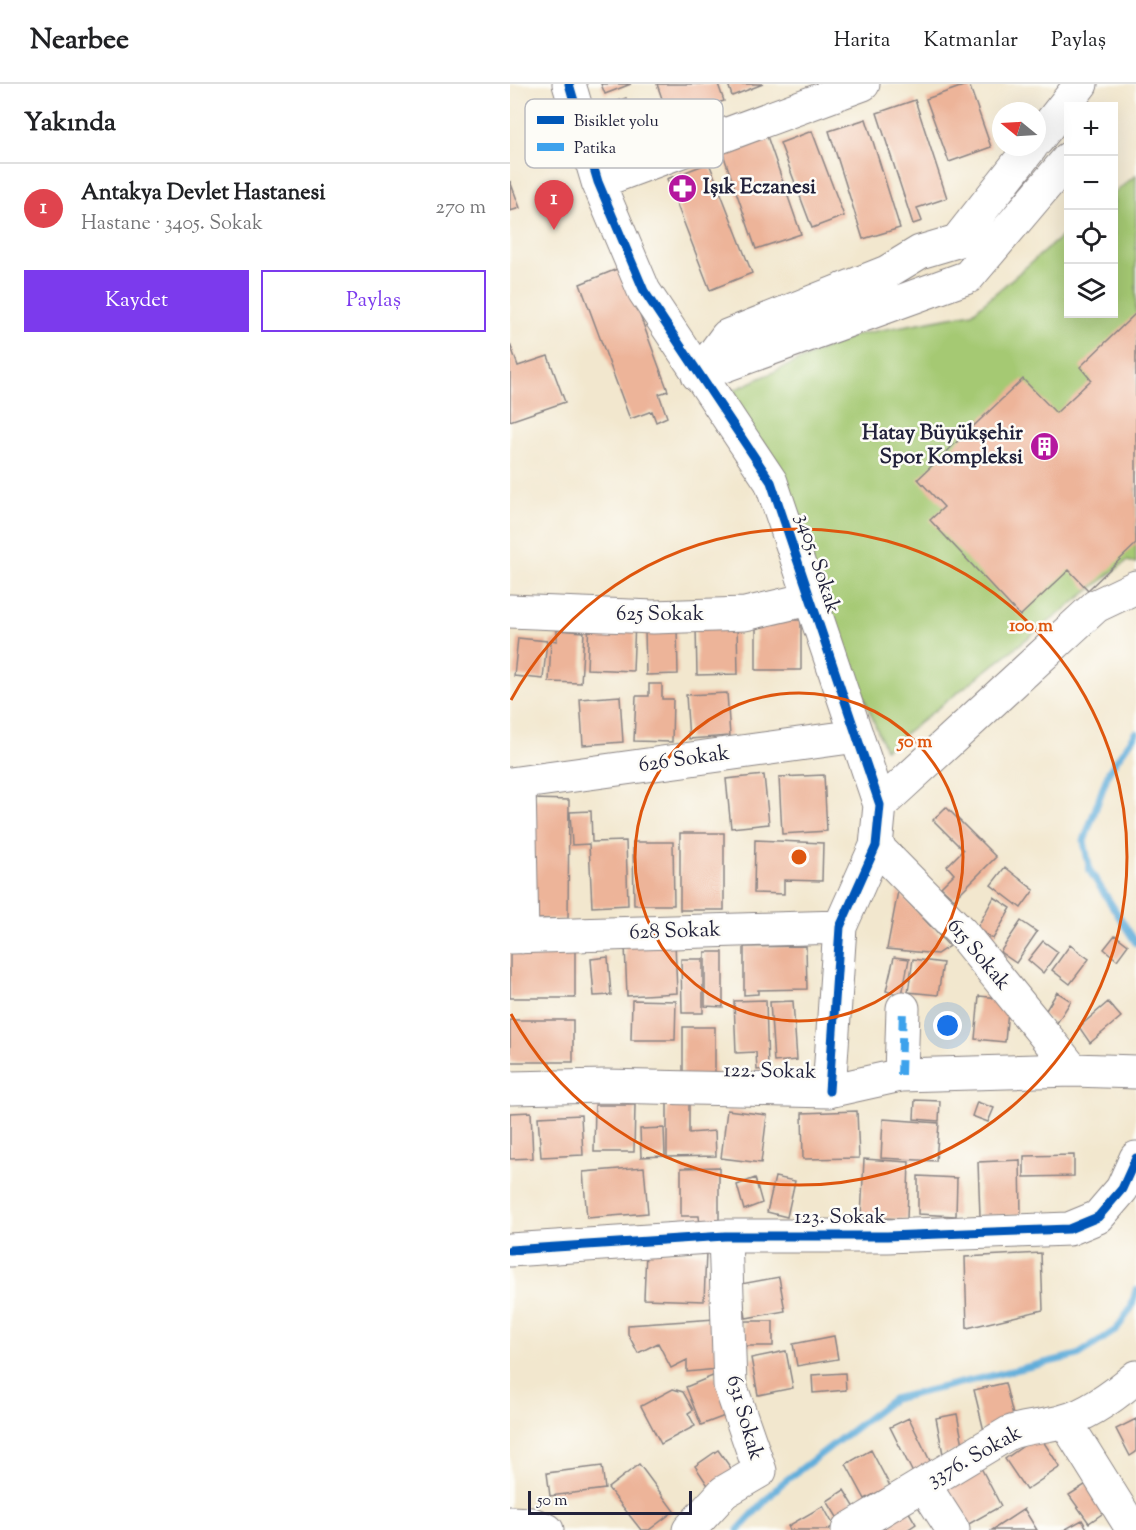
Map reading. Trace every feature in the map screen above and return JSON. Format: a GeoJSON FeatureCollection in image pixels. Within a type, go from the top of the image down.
{"type":"FeatureCollection","features":[{"type":"Feature","properties":{"kind":"street","name":"3405. Sokak"},"geometry":{"type":"LineString","coordinates":[[568,84],[573,99]]}},
{"type":"Feature","properties":{"kind":"street"},"geometry":{"type":"LineString","coordinates":[[723,136],[863,84]]}},
{"type":"Feature","properties":{"kind":"street"},"geometry":{"type":"LineString","coordinates":[[1046,129],[1081,84]]}},
{"type":"Feature","properties":{"kind":"street"},"geometry":{"type":"LineString","coordinates":[[698,375],[727,336],[887,272],[920,252],[957,242],[1024,156]]}},
{"type":"Feature","properties":{"kind":"street"},"geometry":{"type":"LineString","coordinates":[[698,375],[968,277],[1064,164]]}},
{"type":"Feature","properties":{"kind":"street","name":"3405. Sokak"},"geometry":{"type":"LineString","coordinates":[[594,168],[644,291],[771,482],[880,805],[876,846],[840,927],[829,1091]]}},
{"type":"Feature","properties":{"kind":"street"},"geometry":{"type":"LineString","coordinates":[[598,182],[636,168]]}},
{"type":"Feature","properties":{"kind":"street"},"geometry":{"type":"LineString","coordinates":[[880,805],[1096,606],[1136,587]]}},
{"type":"Feature","properties":{"kind":"street","name":"625 Sokak"},"geometry":{"type":"LineString","coordinates":[[510,610],[653,617],[745,614],[809,598]]}},
{"type":"Feature","properties":{"kind":"street","name":"626 Sokak"},"geometry":{"type":"LineString","coordinates":[[515,783],[857,736]]}},
{"type":"Feature","properties":{"kind":"street"},"geometry":{"type":"LineString","coordinates":[[515,783],[516,937]]}},
{"type":"Feature","properties":{"kind":"street","name":"615 Sokak"},"geometry":{"type":"LineString","coordinates":[[876,846],[961,932],[1073,1070]]}},
{"type":"Feature","properties":{"kind":"street","name":"628 Sokak"},"geometry":{"type":"LineString","coordinates":[[516,937],[840,927]]}},
{"type":"Feature","properties":{"kind":"street"},"geometry":{"type":"LineString","coordinates":[[901,1074],[903,1008]]}},
{"type":"Feature","properties":{"kind":"street","name":"122. Sokak"},"geometry":{"type":"LineString","coordinates":[[510,1088],[606,1086],[829,1091],[901,1074],[1073,1070],[1136,1071]]}},
{"type":"Feature","properties":{"kind":"street","name":"123. Sokak"},"geometry":{"type":"LineString","coordinates":[[510,1250],[725,1236],[887,1236],[1069,1229],[1098,1217],[1122,1189],[1136,1158]]}},
{"type":"Feature","properties":{"kind":"street","name":"631 Sokak"},"geometry":{"type":"LineString","coordinates":[[689,1530],[724,1492],[760,1471],[730,1385],[725,1236]]}},
{"type":"Feature","properties":{"kind":"street","name":"3376. Sokak"},"geometry":{"type":"LineString","coordinates":[[848,1530],[1009,1433],[1024,1427],[1065,1421],[1113,1396],[1136,1377]]}},
{"type":"Feature","properties":{"kind":"street"},"geometry":{"type":"LineString","coordinates":[[1065,1421],[1133,1530]]}},
{"type":"Feature","properties":{"kind":"street"},"geometry":{"type":"LineString","coordinates":[[924,1485],[953,1530]]}},
{"type":"Feature","properties":{"kind":"street"},"geometry":{"type":"LineString","coordinates":[[510,1523],[532,1524],[547,1530]]}},
{"type":"Feature","properties":{"kind":"green space"},"geometry":{"type":"Polygon","coordinates":[[[1136,175],[1136,563],[1127,561],[885,749],[775,477],[723,395],[855,335],[972,313],[1064,234],[1064,318],[1118,318],[1118,190],[1136,175]]]}},
{"type":"Feature","properties":{"kind":"building"},"geometry":{"type":"Polygon","coordinates":[[[601,84],[631,84],[605,94],[601,84]]]}},
{"type":"Feature","properties":{"kind":"building"},"geometry":{"type":"Polygon","coordinates":[[[657,84],[718,84],[724,101],[723,99],[662,99],[657,84]]]}},
{"type":"Feature","properties":{"kind":"building"},"geometry":{"type":"Polygon","coordinates":[[[728,84],[763,84],[732,96],[728,84]]]}},
{"type":"Feature","properties":{"kind":"building"},"geometry":{"type":"Polygon","coordinates":[[[969,84],[991,147],[949,162],[926,99],[969,84]]]}},
{"type":"Feature","properties":{"kind":"building"},"geometry":{"type":"Polygon","coordinates":[[[915,100],[947,198],[917,208],[922,221],[913,224],[877,113],[915,100]]]}},
{"type":"Feature","properties":{"kind":"building"},"geometry":{"type":"Polygon","coordinates":[[[866,119],[900,228],[863,239],[829,131],[866,119]]]}},
{"type":"Feature","properties":{"kind":"building"},"geometry":{"type":"Polygon","coordinates":[[[812,131],[844,216],[812,228],[780,143],[812,131]]]}},
{"type":"Feature","properties":{"kind":"building"},"geometry":{"type":"Polygon","coordinates":[[[767,136],[801,234],[756,249],[723,151],[767,136]]]}},
{"type":"Feature","properties":{"kind":"building"},"geometry":{"type":"Polygon","coordinates":[[[696,168],[711,168],[752,273],[710,290],[667,179],[696,168]]]}},
{"type":"Feature","properties":{"kind":"building"},"geometry":{"type":"Polygon","coordinates":[[[510,181],[520,208],[510,211],[510,181]]]}},
{"type":"Feature","properties":{"kind":"building"},"geometry":{"type":"Polygon","coordinates":[[[622,267],[668,391],[659,394],[667,417],[656,422],[652,411],[630,419],[580,284],[622,267]]]}},
{"type":"Feature","properties":{"kind":"building","name":"Hatay Büyükşehir Spor Kompleksi"},"geometry":{"type":"Polygon","coordinates":[[[1136,313],[1136,544],[1088,590],[1069,570],[1020,616],[930,520],[944,507],[918,479],[1023,379],[1056,413],[1091,380],[1080,367],[1136,313]]]}},
{"type":"Feature","properties":{"kind":"building"},"geometry":{"type":"Polygon","coordinates":[[[510,344],[518,366],[548,356],[565,402],[510,421],[510,344]]]}},
{"type":"Feature","properties":{"kind":"building"},"geometry":{"type":"Polygon","coordinates":[[[589,619],[635,621],[633,671],[587,669],[589,619]]]}},
{"type":"Feature","properties":{"kind":"building"},"geometry":{"type":"Polygon","coordinates":[[[756,620],[801,620],[801,670],[756,670],[756,620]]]}},
{"type":"Feature","properties":{"kind":"building"},"geometry":{"type":"Polygon","coordinates":[[[737,625],[738,674],[697,675],[696,627],[737,625]]]}},
{"type":"Feature","properties":{"kind":"building"},"geometry":{"type":"Polygon","coordinates":[[[677,628],[678,674],[646,675],[645,629],[677,628]]]}},
{"type":"Feature","properties":{"kind":"building"},"geometry":{"type":"Polygon","coordinates":[[[557,630],[584,632],[581,683],[549,682],[551,640],[557,641],[557,630]]]}},
{"type":"Feature","properties":{"kind":"building"},"geometry":{"type":"Polygon","coordinates":[[[518,638],[547,641],[543,679],[514,676],[518,638]]]}},
{"type":"Feature","properties":{"kind":"building"},"geometry":{"type":"Polygon","coordinates":[[[649,684],[662,684],[662,699],[673,699],[672,742],[634,741],[636,696],[649,696],[649,684]]]}},
{"type":"Feature","properties":{"kind":"building"},"geometry":{"type":"Polygon","coordinates":[[[727,693],[730,736],[689,739],[686,695],[727,693]]]}},
{"type":"Feature","properties":{"kind":"building"},"geometry":{"type":"Polygon","coordinates":[[[620,696],[623,742],[583,745],[580,699],[620,696]]]}},
{"type":"Feature","properties":{"kind":"building"},"geometry":{"type":"Polygon","coordinates":[[[764,775],[769,824],[731,828],[726,779],[764,775]]]}},
{"type":"Feature","properties":{"kind":"building"},"geometry":{"type":"Polygon","coordinates":[[[824,775],[827,831],[782,834],[779,777],[824,775]]]}},
{"type":"Feature","properties":{"kind":"building"},"geometry":{"type":"Polygon","coordinates":[[[533,799],[569,800],[568,919],[532,919],[533,799]]]}},
{"type":"Feature","properties":{"kind":"building"},"geometry":{"type":"Polygon","coordinates":[[[946,807],[996,857],[954,899],[941,887],[954,874],[947,866],[963,850],[933,820],[946,807]]]}},
{"type":"Feature","properties":{"kind":"building"},"geometry":{"type":"Polygon","coordinates":[[[591,811],[592,842],[626,841],[628,905],[592,907],[589,844],[572,845],[570,812],[591,811]]]}},
{"type":"Feature","properties":{"kind":"building"},"geometry":{"type":"Polygon","coordinates":[[[680,833],[724,833],[724,910],[680,910],[680,833]]]}},
{"type":"Feature","properties":{"kind":"building"},"geometry":{"type":"Polygon","coordinates":[[[755,840],[823,843],[822,881],[784,880],[784,894],[754,893],[755,840]]]}},
{"type":"Feature","properties":{"kind":"building"},"geometry":{"type":"Polygon","coordinates":[[[633,842],[673,842],[674,905],[634,905],[633,842]]]}},
{"type":"Feature","properties":{"kind":"building"},"geometry":{"type":"Polygon","coordinates":[[[1005,867],[1034,890],[1021,908],[991,885],[1005,867]]]}},
{"type":"Feature","properties":{"kind":"building"},"geometry":{"type":"Polygon","coordinates":[[[898,891],[949,946],[937,954],[887,949],[898,891]]]}},
{"type":"Feature","properties":{"kind":"building"},"geometry":{"type":"Polygon","coordinates":[[[994,897],[1011,908],[993,939],[977,928],[994,897]]]}},
{"type":"Feature","properties":{"kind":"building"},"geometry":{"type":"Polygon","coordinates":[[[1021,921],[1037,932],[1016,963],[1000,952],[1021,921]]]}},
{"type":"Feature","properties":{"kind":"building"},"geometry":{"type":"Polygon","coordinates":[[[1115,935],[1128,945],[1117,960],[1104,949],[1115,935]]]}},
{"type":"Feature","properties":{"kind":"building"},"geometry":{"type":"Polygon","coordinates":[[[1043,941],[1058,952],[1043,973],[1028,960],[1043,941]]]}},
{"type":"Feature","properties":{"kind":"building"},"geometry":{"type":"Polygon","coordinates":[[[675,942],[677,993],[627,996],[625,945],[675,942]]]}},
{"type":"Feature","properties":{"kind":"building"},"geometry":{"type":"Polygon","coordinates":[[[1070,945],[1089,959],[1070,984],[1052,970],[1070,945]]]}},
{"type":"Feature","properties":{"kind":"building"},"geometry":{"type":"Polygon","coordinates":[[[806,946],[807,989],[758,990],[758,994],[744,995],[744,947],[806,946]]]}},
{"type":"Feature","properties":{"kind":"building"},"geometry":{"type":"Polygon","coordinates":[[[575,951],[575,998],[510,998],[510,952],[575,951]]]}},
{"type":"Feature","properties":{"kind":"building"},"geometry":{"type":"Polygon","coordinates":[[[705,952],[723,952],[723,1007],[705,1006],[705,952]]]}},
{"type":"Feature","properties":{"kind":"building"},"geometry":{"type":"Polygon","coordinates":[[[608,957],[611,995],[594,996],[591,959],[608,957]]]}},
{"type":"Feature","properties":{"kind":"building"},"geometry":{"type":"Polygon","coordinates":[[[894,957],[909,959],[902,995],[886,991],[894,957]]]}},
{"type":"Feature","properties":{"kind":"building"},"geometry":{"type":"Polygon","coordinates":[[[681,959],[703,959],[703,1013],[682,1013],[681,959]]]}},
{"type":"Feature","properties":{"kind":"building"},"geometry":{"type":"Polygon","coordinates":[[[913,959],[943,963],[938,995],[908,992],[913,959]]]}},
{"type":"Feature","properties":{"kind":"building"},"geometry":{"type":"Polygon","coordinates":[[[1057,992],[1071,1001],[1057,1023],[1043,1015],[1057,992]]]}},
{"type":"Feature","properties":{"kind":"building"},"geometry":{"type":"Polygon","coordinates":[[[979,996],[1009,999],[1005,1042],[975,1039],[979,996]]]}},
{"type":"Feature","properties":{"kind":"building"},"geometry":{"type":"Polygon","coordinates":[[[632,1000],[676,1001],[675,1040],[631,1040],[632,1000]]]}},
{"type":"Feature","properties":{"kind":"building"},"geometry":{"type":"Polygon","coordinates":[[[766,1000],[768,1069],[757,1070],[756,1052],[736,1053],[734,1001],[766,1000]]]}},
{"type":"Feature","properties":{"kind":"building"},"geometry":{"type":"Polygon","coordinates":[[[793,1001],[797,1060],[774,1062],[770,1002],[793,1001]]]}},
{"type":"Feature","properties":{"kind":"building"},"geometry":{"type":"Polygon","coordinates":[[[1108,1002],[1121,1017],[1090,1043],[1079,1027],[1108,1002]]]}},
{"type":"Feature","properties":{"kind":"building"},"geometry":{"type":"Polygon","coordinates":[[[510,1020],[573,1020],[573,1062],[510,1062],[510,1020]]]}},
{"type":"Feature","properties":{"kind":"building"},"geometry":{"type":"Polygon","coordinates":[[[683,1027],[715,1027],[715,1076],[683,1076],[683,1027]]]}},
{"type":"Feature","properties":{"kind":"building"},"geometry":{"type":"Polygon","coordinates":[[[915,1100],[940,1101],[939,1121],[914,1119],[915,1100]]]}},
{"type":"Feature","properties":{"kind":"building"},"geometry":{"type":"Polygon","coordinates":[[[977,1102],[994,1108],[988,1122],[972,1116],[977,1102]]]}},
{"type":"Feature","properties":{"kind":"building"},"geometry":{"type":"Polygon","coordinates":[[[667,1103],[689,1103],[689,1133],[715,1131],[716,1156],[667,1157],[667,1103]]]}},
{"type":"Feature","properties":{"kind":"building"},"geometry":{"type":"Polygon","coordinates":[[[595,1105],[635,1105],[634,1152],[594,1152],[595,1105]]]}},
{"type":"Feature","properties":{"kind":"building"},"geometry":{"type":"Polygon","coordinates":[[[727,1110],[767,1115],[761,1163],[721,1158],[727,1110]]]}},
{"type":"Feature","properties":{"kind":"building"},"geometry":{"type":"Polygon","coordinates":[[[857,1111],[859,1158],[803,1159],[802,1113],[857,1111]]]}},
{"type":"Feature","properties":{"kind":"building"},"geometry":{"type":"Polygon","coordinates":[[[531,1112],[533,1158],[510,1159],[510,1113],[531,1112]]]}},
{"type":"Feature","properties":{"kind":"building"},"geometry":{"type":"Polygon","coordinates":[[[581,1115],[583,1155],[541,1157],[538,1117],[581,1115]]]}},
{"type":"Feature","properties":{"kind":"building"},"geometry":{"type":"Polygon","coordinates":[[[883,1119],[939,1123],[936,1161],[881,1158],[883,1119]]]}},
{"type":"Feature","properties":{"kind":"building"},"geometry":{"type":"Polygon","coordinates":[[[664,1128],[665,1156],[641,1157],[640,1129],[664,1128]]]}},
{"type":"Feature","properties":{"kind":"building"},"geometry":{"type":"Polygon","coordinates":[[[1074,1155],[1074,1176],[1024,1177],[1024,1156],[1074,1155]]]}},
{"type":"Feature","properties":{"kind":"building"},"geometry":{"type":"Polygon","coordinates":[[[864,1159],[909,1162],[907,1219],[861,1217],[864,1159]]]}},
{"type":"Feature","properties":{"kind":"building"},"geometry":{"type":"Polygon","coordinates":[[[1020,1160],[1021,1215],[980,1216],[978,1162],[1020,1160]]]}},
{"type":"Feature","properties":{"kind":"building"},"geometry":{"type":"Polygon","coordinates":[[[644,1167],[648,1213],[587,1218],[583,1172],[644,1167]]]}},
{"type":"Feature","properties":{"kind":"building"},"geometry":{"type":"Polygon","coordinates":[[[719,1167],[719,1225],[700,1225],[699,1216],[681,1216],[681,1168],[719,1167]]]}},
{"type":"Feature","properties":{"kind":"building"},"geometry":{"type":"Polygon","coordinates":[[[918,1176],[957,1178],[956,1216],[918,1214],[918,1176]]]}},
{"type":"Feature","properties":{"kind":"building"},"geometry":{"type":"Polygon","coordinates":[[[775,1177],[795,1181],[787,1217],[767,1212],[775,1177]]]}},
{"type":"Feature","properties":{"kind":"building"},"geometry":{"type":"Polygon","coordinates":[[[755,1178],[762,1203],[744,1210],[737,1185],[755,1178]]]}},
{"type":"Feature","properties":{"kind":"building"},"geometry":{"type":"Polygon","coordinates":[[[646,1251],[706,1253],[704,1301],[644,1299],[646,1251]]]}},
{"type":"Feature","properties":{"kind":"building"},"geometry":{"type":"Polygon","coordinates":[[[1041,1253],[1043,1310],[967,1328],[965,1257],[1041,1253]]]}},
{"type":"Feature","properties":{"kind":"building"},"geometry":{"type":"Polygon","coordinates":[[[779,1277],[785,1311],[746,1318],[741,1284],[779,1277]]]}},
{"type":"Feature","properties":{"kind":"building"},"geometry":{"type":"Polygon","coordinates":[[[715,1319],[718,1369],[687,1372],[687,1360],[671,1368],[658,1343],[638,1353],[628,1334],[628,1325],[715,1319]]]}},
{"type":"Feature","properties":{"kind":"building"},"geometry":{"type":"Polygon","coordinates":[[[744,1321],[773,1321],[773,1346],[744,1346],[744,1321]]]}},
{"type":"Feature","properties":{"kind":"building"},"geometry":{"type":"Polygon","coordinates":[[[834,1336],[838,1359],[797,1366],[793,1344],[834,1336]]]}},
{"type":"Feature","properties":{"kind":"building"},"geometry":{"type":"Polygon","coordinates":[[[786,1351],[793,1388],[758,1395],[751,1358],[786,1351]]]}},
{"type":"Feature","properties":{"kind":"building"},"geometry":{"type":"Polygon","coordinates":[[[845,1373],[846,1390],[813,1393],[812,1375],[845,1373]]]}},
{"type":"Feature","properties":{"kind":"building"},"geometry":{"type":"Polygon","coordinates":[[[715,1375],[730,1414],[701,1425],[686,1387],[715,1375]]]}},
{"type":"Feature","properties":{"kind":"building"},"geometry":{"type":"Polygon","coordinates":[[[1005,1383],[1015,1423],[984,1431],[974,1390],[1005,1383]]]}},
{"type":"Feature","properties":{"kind":"building"},"geometry":{"type":"Polygon","coordinates":[[[673,1389],[683,1392],[693,1410],[688,1413],[695,1426],[661,1444],[641,1406],[673,1389]]]}},
{"type":"Feature","properties":{"kind":"building"},"geometry":{"type":"Polygon","coordinates":[[[957,1414],[964,1450],[943,1454],[936,1418],[957,1414]]]}},
{"type":"Feature","properties":{"kind":"building"},"geometry":{"type":"Polygon","coordinates":[[[909,1418],[931,1463],[913,1473],[890,1427],[909,1418]]]}},
{"type":"Feature","properties":{"kind":"building"},"geometry":{"type":"Polygon","coordinates":[[[1136,1419],[1136,1452],[1130,1456],[1116,1429],[1136,1419]]]}},
{"type":"Feature","properties":{"kind":"building"},"geometry":{"type":"Polygon","coordinates":[[[1039,1435],[1060,1467],[1026,1490],[1005,1459],[1039,1435]]]}},
{"type":"Feature","properties":{"kind":"building"},"geometry":{"type":"Polygon","coordinates":[[[718,1450],[733,1471],[709,1487],[695,1466],[718,1450]]]}},
{"type":"Feature","properties":{"kind":"building"},"geometry":{"type":"Polygon","coordinates":[[[871,1450],[890,1486],[865,1499],[846,1464],[871,1450]]]}},
{"type":"Feature","properties":{"kind":"building"},"geometry":{"type":"Polygon","coordinates":[[[639,1464],[674,1511],[649,1530],[641,1530],[608,1488],[639,1464]]]}},
{"type":"Feature","properties":{"kind":"building"},"geometry":{"type":"Polygon","coordinates":[[[602,1466],[605,1489],[550,1496],[547,1473],[602,1466]]]}},
{"type":"Feature","properties":{"kind":"building"},"geometry":{"type":"Polygon","coordinates":[[[980,1466],[1001,1506],[967,1525],[945,1489],[980,1466]]]}},
{"type":"Feature","properties":{"kind":"building"},"geometry":{"type":"Polygon","coordinates":[[[1091,1481],[1109,1509],[1089,1523],[1069,1495],[1091,1481]]]}},
{"type":"Feature","properties":{"kind":"building"},"geometry":{"type":"Polygon","coordinates":[[[844,1490],[857,1511],[840,1522],[827,1501],[844,1490]]]}},
{"type":"Feature","properties":{"kind":"building"},"geometry":{"type":"Polygon","coordinates":[[[904,1504],[916,1524],[907,1530],[869,1530],[904,1504]]]}},
{"type":"Feature","properties":{"kind":"building"},"geometry":{"type":"Polygon","coordinates":[[[823,1506],[834,1526],[827,1530],[790,1530],[788,1526],[823,1506]]]}},
{"type":"Feature","properties":{"kind":"building"},"geometry":{"type":"Polygon","coordinates":[[[1024,1509],[1037,1530],[992,1530],[1024,1509]]]}},
{"type":"Feature","properties":{"kind":"building"},"geometry":{"type":"Polygon","coordinates":[[[1082,1520],[1088,1530],[1064,1530],[1082,1520]]]}},
{"type":"Feature","properties":{"kind":"waterway"},"geometry":{"type":"LineString","coordinates":[[1136,733],[1109,771],[1084,841],[1090,871],[1136,943]]}},
{"type":"Feature","properties":{"kind":"waterway"},"geometry":{"type":"LineString","coordinates":[[738,1530],[780,1485],[893,1399],[1078,1355],[1116,1330],[1131,1308],[1136,1290]]}},
{"type":"Feature","properties":{"kind":"marked path"},"geometry":{"type":"LineString","coordinates":[[901,1075],[903,1008]]}},
{"type":"Feature","properties":{"kind":"cycle path"},"geometry":{"type":"LineString","coordinates":[[569,84],[573,99]]}},
{"type":"Feature","properties":{"kind":"cycle path"},"geometry":{"type":"LineString","coordinates":[[594,168],[644,291],[771,482],[880,805],[876,846],[840,927],[829,1091]]}},
{"type":"Feature","properties":{"kind":"cycle path"},"geometry":{"type":"LineString","coordinates":[[510,1250],[725,1236],[887,1236],[1069,1229],[1098,1217],[1122,1189],[1136,1158]]}},
{"type":"Feature","properties":{"kind":"place","name":"Işık Eczanesi"},"geometry":{"type":"Point","coordinates":[682,188]}},
{"type":"Feature","properties":{"kind":"place","name":"Antakya Devlet Hastanesi"},"geometry":{"type":"Point","coordinates":[554,230]}},
{"type":"Feature","properties":{"kind":"place","name":"Hatay Büyükşehir Spor Kompleksi"},"geometry":{"type":"Point","coordinates":[1044,446]}}]}
